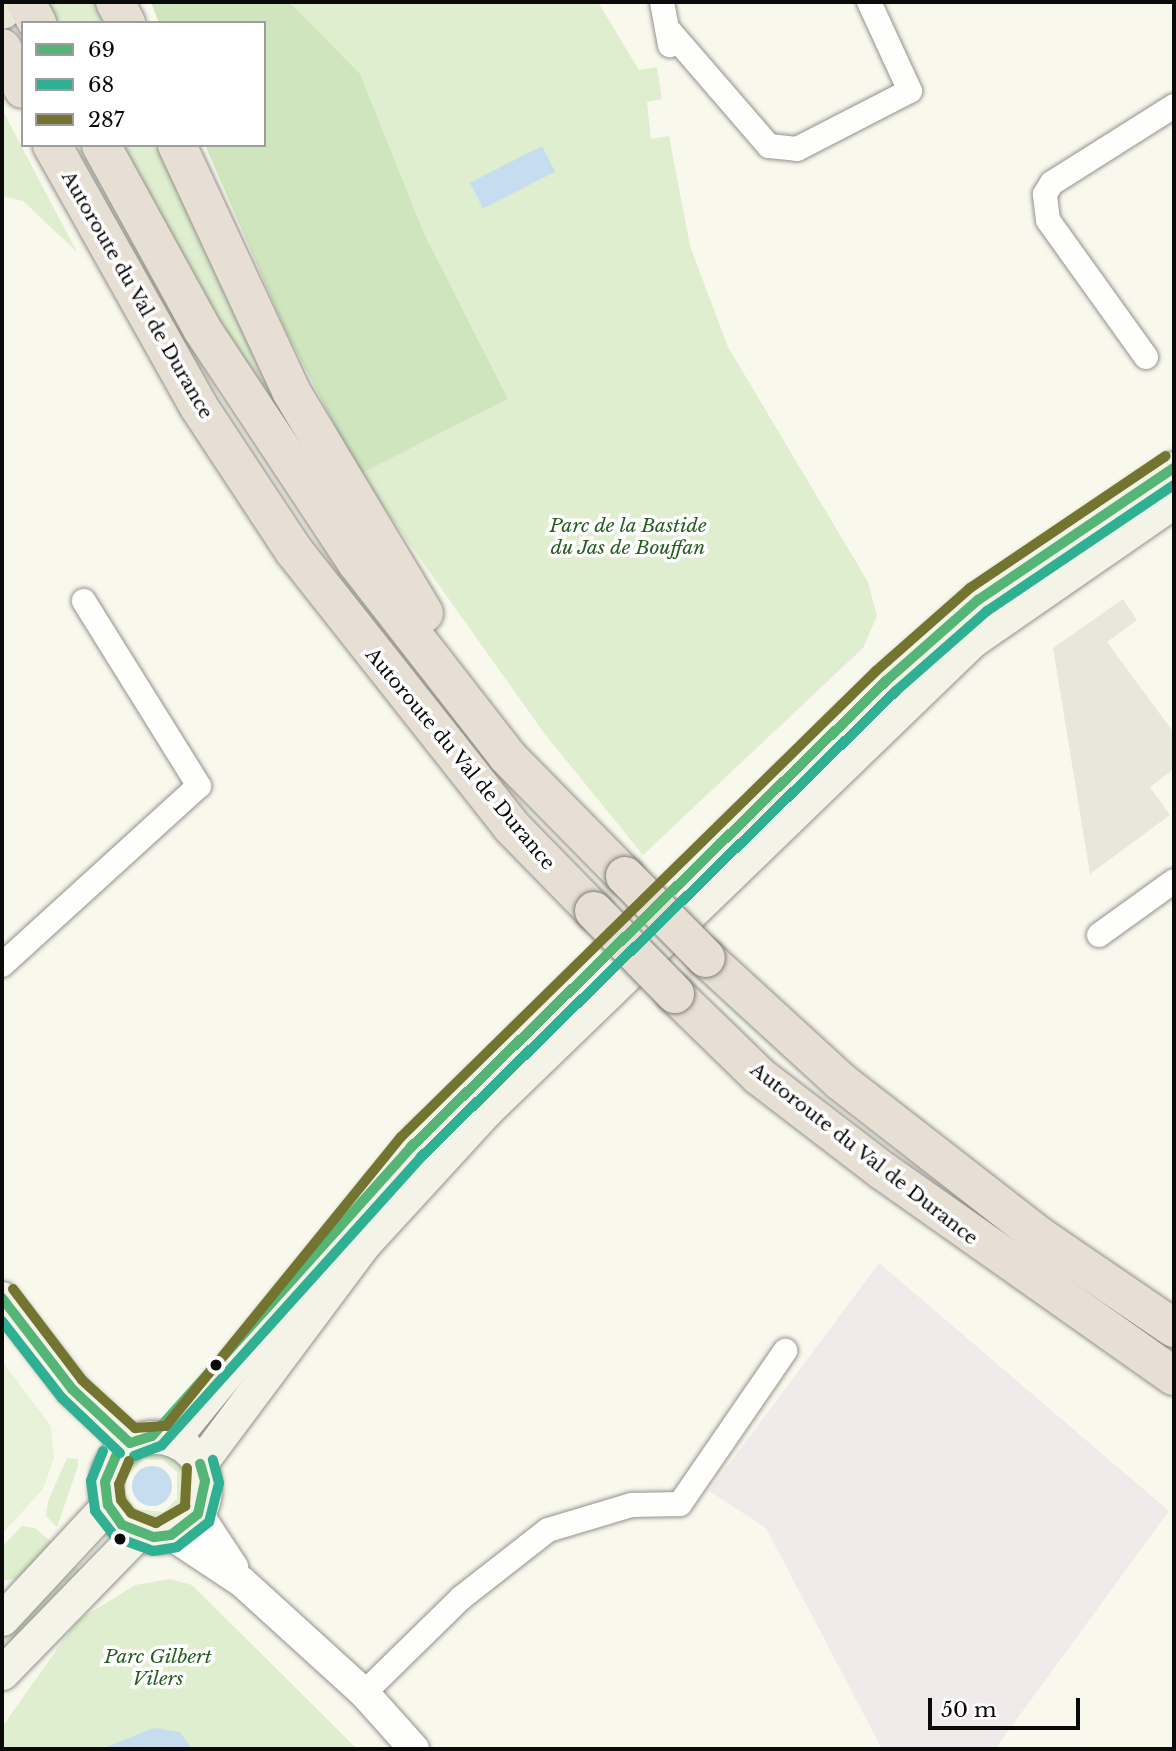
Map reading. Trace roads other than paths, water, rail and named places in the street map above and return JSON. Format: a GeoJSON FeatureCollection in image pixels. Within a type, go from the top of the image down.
{"type":"FeatureCollection","features":[{"type":"Feature","properties":{"kind":"highway"},"geometry":{"type":"LineString","coordinates":[[26,2],[36,21]]}},
{"type":"Feature","properties":{"kind":"highway"},"geometry":{"type":"LineString","coordinates":[[115,2],[126,21]]}},
{"type":"Feature","properties":{"kind":"highway"},"geometry":{"type":"LineString","coordinates":[[123,2],[127,21]]}},
{"type":"Feature","properties":{"kind":"highway","name":"Autoroute du Val de Durance"},"geometry":{"type":"LineString","coordinates":[[53,147],[193,397],[293,551],[511,826],[675,994],[760,1076],[998,1257],[1174,1376]]}},
{"type":"Feature","properties":{"kind":"highway","name":"Autoroute du Val de Durance"},"geometry":{"type":"LineString","coordinates":[[102,147],[216,352],[356,563],[507,756],[706,958],[923,1147],[1174,1328]]}},
{"type":"Feature","properties":{"kind":"highway"},"geometry":{"type":"LineString","coordinates":[[178,147],[262,336],[367,526],[458,663],[625,876]]}},
{"type":"Feature","properties":{"kind":"highway"},"geometry":{"type":"LineString","coordinates":[[760,1076],[881,1192],[1108,1363],[1174,1404]]}},
{"type":"Feature","properties":{"kind":"main road"},"geometry":{"type":"LineString","coordinates":[[2,10],[10,2]]}},
{"type":"Feature","properties":{"kind":"main road"},"geometry":{"type":"LineString","coordinates":[[200,1464],[388,1215],[649,933],[953,620],[1174,468]]}},
{"type":"Feature","properties":{"kind":"main road"},"geometry":{"type":"LineString","coordinates":[[123,1449],[173,1439],[389,1172],[972,641],[1174,501]]}},
{"type":"Feature","properties":{"kind":"main road"},"geometry":{"type":"LineString","coordinates":[[2,1298],[72,1389],[123,1449]]}},
{"type":"Feature","properties":{"kind":"main road"},"geometry":{"type":"LineString","coordinates":[[2,1316],[123,1449]]}},
{"type":"Feature","properties":{"kind":"main road"},"geometry":{"type":"LineString","coordinates":[[123,1449],[105,1482],[108,1505],[137,1534],[171,1535],[198,1514],[205,1481],[200,1464],[173,1439]]}},
{"type":"Feature","properties":{"kind":"main road"},"geometry":{"type":"LineString","coordinates":[[2,1619],[108,1505]]}},
{"type":"Feature","properties":{"kind":"main road"},"geometry":{"type":"LineString","coordinates":[[2,1673],[137,1534]]}},
{"type":"Feature","properties":{"kind":"street"},"geometry":{"type":"LineString","coordinates":[[662,2],[669,39],[769,146],[797,149],[910,91],[869,2]]}},
{"type":"Feature","properties":{"kind":"street"},"geometry":{"type":"LineString","coordinates":[[1146,357],[1048,220],[1045,194],[1052,183],[1174,106]]}},
{"type":"Feature","properties":{"kind":"street"},"geometry":{"type":"LineString","coordinates":[[2,965],[200,786],[84,601]]}},
{"type":"Feature","properties":{"kind":"street"},"geometry":{"type":"LineString","coordinates":[[1099,935],[1174,881]]}},
{"type":"Feature","properties":{"kind":"street"},"geometry":{"type":"LineString","coordinates":[[364,1693],[461,1598],[548,1530],[632,1505],[680,1504],[785,1351]]}},
{"type":"Feature","properties":{"kind":"street"},"geometry":{"type":"LineString","coordinates":[[198,1514],[242,1582]]}},
{"type":"Feature","properties":{"kind":"street"},"geometry":{"type":"LineString","coordinates":[[171,1535],[242,1582],[364,1693],[414,1749]]}},
{"type":"Feature","properties":{"kind":"water"},"geometry":{"type":"Polygon","coordinates":[[[542,146],[555,172],[483,209],[470,183],[542,146]]]}},
{"type":"Feature","properties":{"kind":"water"},"geometry":{"type":"Polygon","coordinates":[[[152,1466],[160,1467],[166,1472],[171,1478],[171,1494],[166,1500],[160,1505],[152,1506],[144,1505],[138,1500],[133,1494],[132,1486],[133,1478],[138,1472],[144,1467],[152,1466]]]}},
{"type":"Feature","properties":{"kind":"water"},"geometry":{"type":"Polygon","coordinates":[[[154,1728],[180,1732],[192,1749],[101,1749],[154,1728]]]}},
{"type":"Feature","properties":{"kind":"park label","name":"Parc de la Bastide du Jas de Bouffan"},"geometry":{"type":"Point","coordinates":[628,537]}},
{"type":"Feature","properties":{"kind":"park label","name":"Parc Gilbert Vilers"},"geometry":{"type":"Point","coordinates":[158,1668]}}]}
